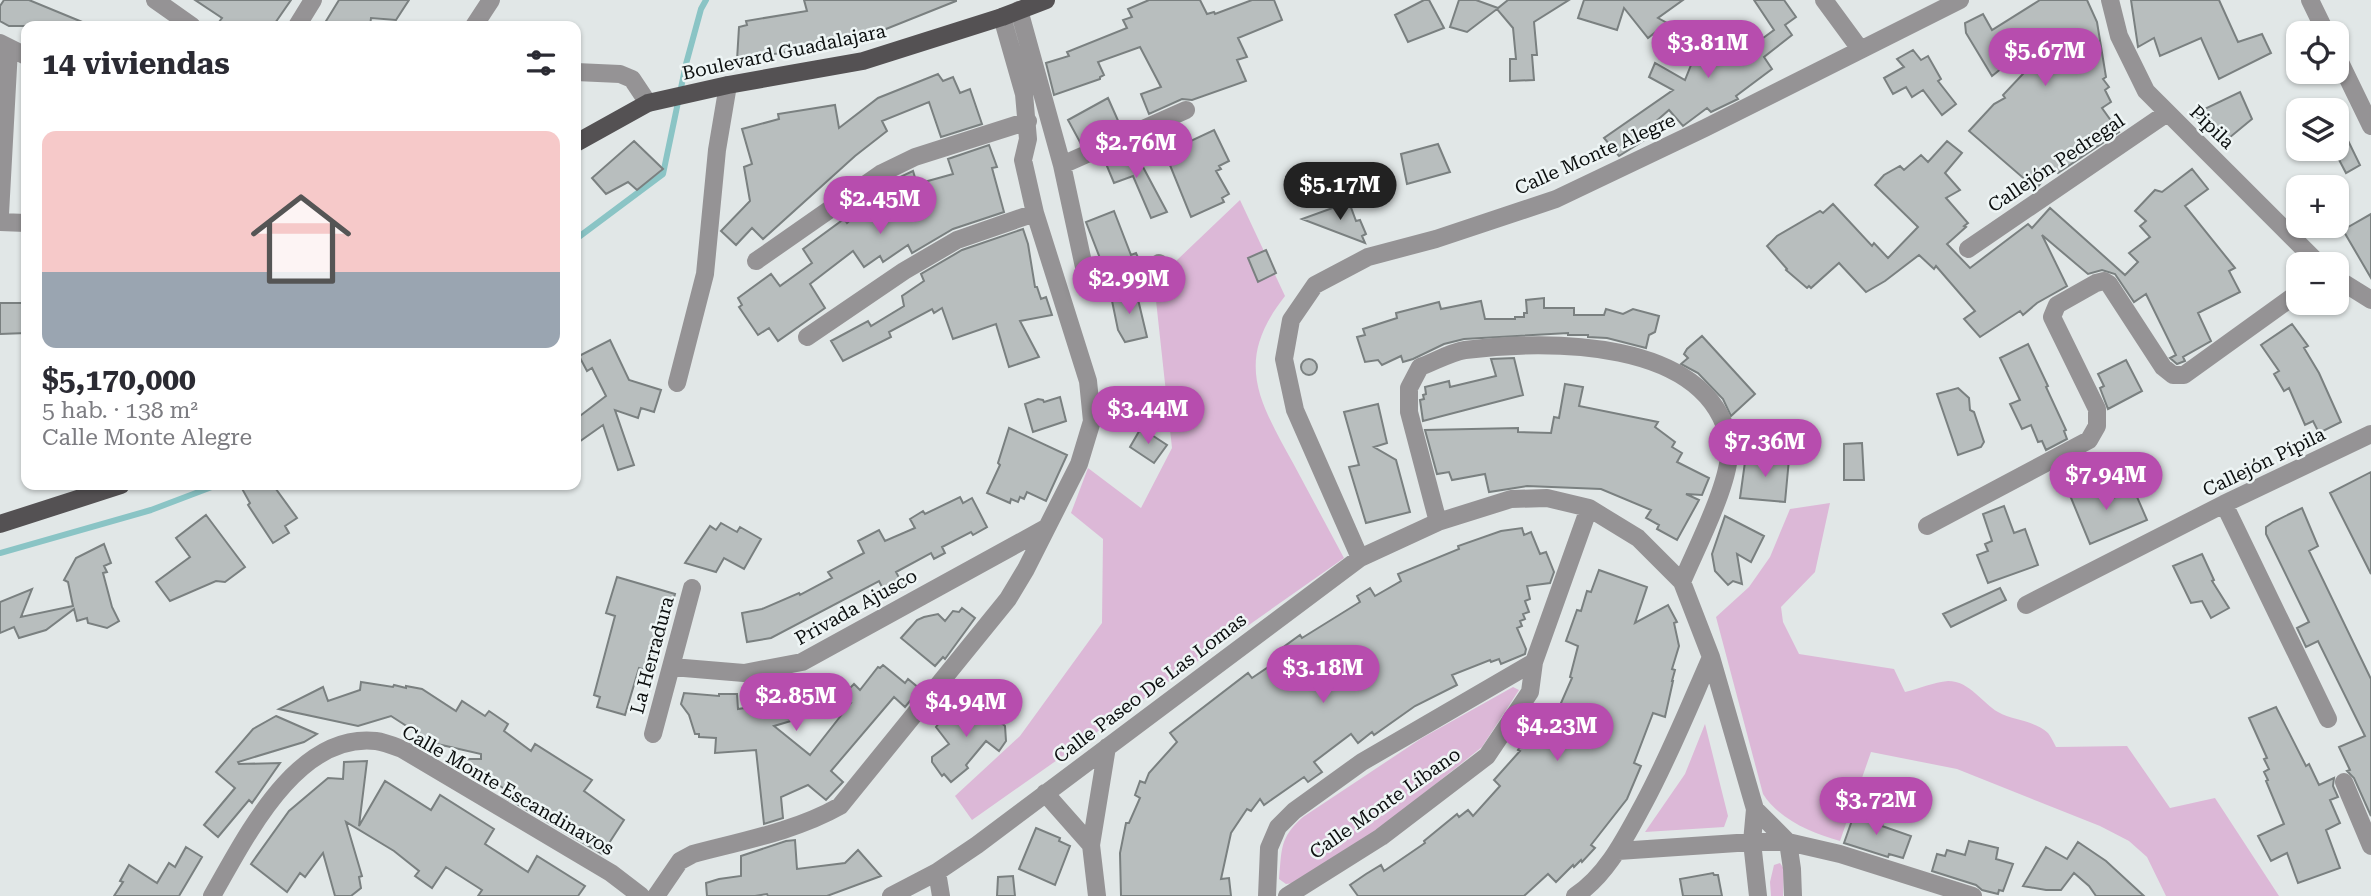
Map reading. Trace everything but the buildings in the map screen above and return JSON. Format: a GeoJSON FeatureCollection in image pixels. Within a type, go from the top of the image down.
{"type":"FeatureCollection","features":[{"type":"Feature","properties":{"kind":"main road","name":"Boulevard Guadalajara"},"geometry":{"type":"LineString","coordinates":[[581,140],[657,101],[863,61],[1011,14],[1046,0]]}},
{"type":"Feature","properties":{"kind":"main road"},"geometry":{"type":"LineString","coordinates":[[0,524],[105,490]]}},
{"type":"Feature","properties":{"kind":"street"},"geometry":{"type":"LineString","coordinates":[[155,0],[185,21]]}},
{"type":"Feature","properties":{"kind":"street"},"geometry":{"type":"LineString","coordinates":[[300,21],[313,0]]}},
{"type":"Feature","properties":{"kind":"street"},"geometry":{"type":"LineString","coordinates":[[477,21],[491,0]]}},
{"type":"Feature","properties":{"kind":"street"},"geometry":{"type":"LineString","coordinates":[[1824,0],[1860,49]]}},
{"type":"Feature","properties":{"kind":"street","name":"Calle Monte Alegre"},"geometry":{"type":"LineString","coordinates":[[1360,558],[1294,410],[1284,359],[1291,320],[1315,285],[1368,257],[1436,239],[1556,199],[1705,128],[1960,0]]}},
{"type":"Feature","properties":{"kind":"street","name":"Pipila"},"geometry":{"type":"LineString","coordinates":[[2110,0],[2119,36],[2146,91],[2307,252]]}},
{"type":"Feature","properties":{"kind":"street"},"geometry":{"type":"LineString","coordinates":[[2310,0],[2320,21]]}},
{"type":"Feature","properties":{"kind":"street"},"geometry":{"type":"LineString","coordinates":[[656,896],[680,861],[693,854],[798,825],[840,806],[1008,599],[1079,464],[1092,421],[1088,381],[1035,213],[1023,160],[1028,139],[1028,121],[1011,14]]}},
{"type":"Feature","properties":{"kind":"street"},"geometry":{"type":"LineString","coordinates":[[1011,14],[1062,165],[1087,281],[1096,288],[1133,280],[1159,263]]}},
{"type":"Feature","properties":{"kind":"street"},"geometry":{"type":"LineString","coordinates":[[0,214],[12,49]]}},
{"type":"Feature","properties":{"kind":"street"},"geometry":{"type":"LineString","coordinates":[[581,72],[620,74],[632,79],[657,101]]}},
{"type":"Feature","properties":{"kind":"street"},"geometry":{"type":"LineString","coordinates":[[2349,81],[2371,126]]}},
{"type":"Feature","properties":{"kind":"street"},"geometry":{"type":"LineString","coordinates":[[677,383],[705,274],[717,150],[729,85]]}},
{"type":"Feature","properties":{"kind":"street"},"geometry":{"type":"LineString","coordinates":[[1062,165],[1186,110]]}},
{"type":"Feature","properties":{"kind":"street","name":"Callejón Pedregal"},"geometry":{"type":"LineString","coordinates":[[1968,249],[2167,113]]}},
{"type":"Feature","properties":{"kind":"street"},"geometry":{"type":"LineString","coordinates":[[757,261],[882,173],[915,157],[1028,121]]}},
{"type":"Feature","properties":{"kind":"street"},"geometry":{"type":"LineString","coordinates":[[807,337],[904,271],[957,240],[1035,213]]}},
{"type":"Feature","properties":{"kind":"street"},"geometry":{"type":"LineString","coordinates":[[0,222],[21,223]]}},
{"type":"Feature","properties":{"kind":"street"},"geometry":{"type":"LineString","coordinates":[[1927,526],[2089,440],[2097,426],[2097,409],[2052,317],[2057,305],[2104,281],[2109,284],[2163,367],[2173,375],[2184,375],[2286,302]]}},
{"type":"Feature","properties":{"kind":"street"},"geometry":{"type":"LineString","coordinates":[[2349,286],[2371,300]]}},
{"type":"Feature","properties":{"kind":"street"},"geometry":{"type":"LineString","coordinates":[[1438,522],[1409,412],[1409,388],[1420,367],[1463,351],[1561,345],[1641,356],[1688,378],[1716,408],[1729,442],[1727,475],[1682,582],[1710,657],[1755,809],[1752,842],[1758,896]]}},
{"type":"Feature","properties":{"kind":"street","name":"Callejón Pípila"},"geometry":{"type":"LineString","coordinates":[[2026,605],[2224,504],[2371,434]]}},
{"type":"Feature","properties":{"kind":"street","name":"Calle Paseo De Las Lomas"},"geometry":{"type":"LineString","coordinates":[[891,896],[937,872],[1360,558],[1438,522],[1511,499],[1547,498],[1589,508],[1638,538],[1682,582]]}},
{"type":"Feature","properties":{"kind":"street"},"geometry":{"type":"LineString","coordinates":[[2224,504],[2328,719]]}},
{"type":"Feature","properties":{"kind":"street","name":"Calle Monte Líbano"},"geometry":{"type":"LineString","coordinates":[[1287,896],[1381,837],[1488,756],[1530,692],[1534,662],[1589,508]]}},
{"type":"Feature","properties":{"kind":"street","name":"Privada Ajusco"},"geometry":{"type":"LineString","coordinates":[[672,667],[744,673],[802,662],[1046,527]]}},
{"type":"Feature","properties":{"kind":"street","name":"La Herradura"},"geometry":{"type":"LineString","coordinates":[[653,734],[692,588]]}},
{"type":"Feature","properties":{"kind":"street"},"geometry":{"type":"LineString","coordinates":[[1581,894],[1618,851],[1669,757],[1710,657]]}},
{"type":"Feature","properties":{"kind":"street","name":"Calle Monte Líbano"},"geometry":{"type":"LineString","coordinates":[[1267,896],[1269,848],[1278,827],[1294,811],[1362,762],[1534,662]]}},
{"type":"Feature","properties":{"kind":"street","name":"Calle Monte Escandinavos"},"geometry":{"type":"LineString","coordinates":[[212,896],[262,810],[306,762],[346,743],[376,741],[402,749],[611,873],[642,896]]}},
{"type":"Feature","properties":{"kind":"street"},"geometry":{"type":"LineString","coordinates":[[1097,896],[1091,845],[1107,747]]}},
{"type":"Feature","properties":{"kind":"street"},"geometry":{"type":"LineString","coordinates":[[2344,782],[2371,846]]}},
{"type":"Feature","properties":{"kind":"street"},"geometry":{"type":"LineString","coordinates":[[1045,793],[1091,845]]}},
{"type":"Feature","properties":{"kind":"street"},"geometry":{"type":"LineString","coordinates":[[1755,809],[1788,842],[1793,869],[1793,896]]}},
{"type":"Feature","properties":{"kind":"street"},"geometry":{"type":"LineString","coordinates":[[1618,851],[1788,842],[1840,854],[1973,896]]}},
{"type":"Feature","properties":{"kind":"street"},"geometry":{"type":"LineString","coordinates":[[937,872],[941,896]]}},
{"type":"Feature","properties":{"kind":"shaded area"},"geometry":{"type":"Polygon","coordinates":[[[1240,200],[1285,296],[1269,319],[1260,341],[1256,361],[1262,399],[1344,558],[972,820],[955,796],[1020,736],[1102,623],[1103,539],[1071,513],[1088,468],[1141,508],[1172,448],[1154,282],[1240,200]]]}},
{"type":"Feature","properties":{"kind":"shaded area"},"geometry":{"type":"Polygon","coordinates":[[[1830,503],[1815,572],[1781,607],[1783,622],[1799,654],[1894,669],[1905,692],[1948,681],[1956,682],[1969,688],[1998,712],[2042,729],[2048,733],[2056,747],[2127,746],[2170,808],[2215,798],[2279,896],[2166,896],[2147,857],[2129,841],[2100,826],[1957,769],[1871,752],[1840,841],[1807,829],[1778,811],[1763,794],[1716,617],[1749,587],[1770,557],[1790,509],[1830,503]]]}},
{"type":"Feature","properties":{"kind":"shaded area"},"geometry":{"type":"Polygon","coordinates":[[[1513,687],[1519,690],[1482,747],[1377,831],[1294,883],[1286,884],[1279,879],[1286,838],[1303,817],[1422,738],[1513,687]]]}},
{"type":"Feature","properties":{"kind":"shaded area"},"geometry":{"type":"Polygon","coordinates":[[[1705,724],[1728,816],[1724,827],[1645,832],[1685,774],[1705,724]]]}},
{"type":"Feature","properties":{"kind":"shaded area"},"geometry":{"type":"Polygon","coordinates":[[[1780,863],[1784,869],[1783,896],[1771,896],[1770,882],[1774,865],[1780,863]]]}},
{"type":"Feature","properties":{"kind":"waterway"},"geometry":{"type":"LineString","coordinates":[[581,235],[663,174],[686,64],[706,0]]}},
{"type":"Feature","properties":{"kind":"waterway"},"geometry":{"type":"LineString","coordinates":[[0,553],[151,510],[204,490]]}}]}
